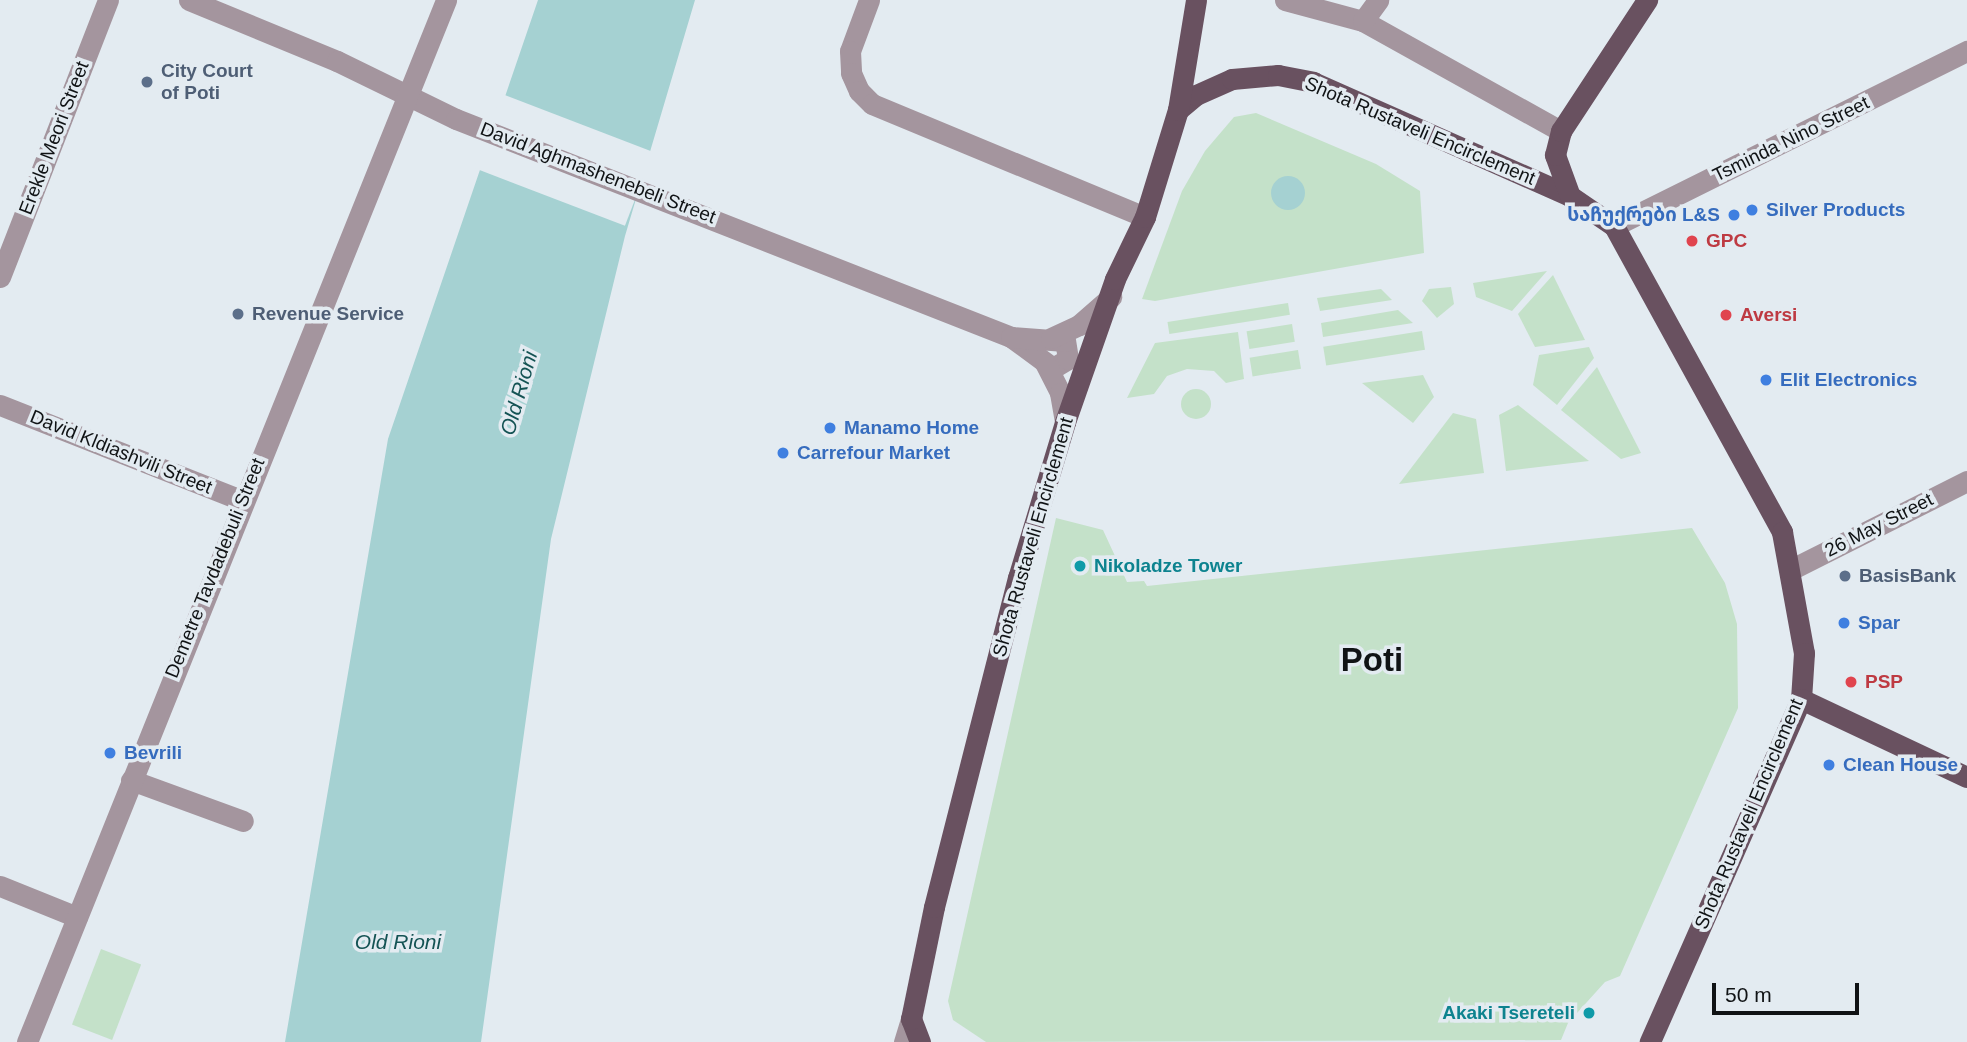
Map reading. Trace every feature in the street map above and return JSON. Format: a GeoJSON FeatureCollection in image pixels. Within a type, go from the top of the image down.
{"type":"FeatureCollection","features":[{"type":"Feature","properties":{"kind":"main road"},"geometry":{"type":"LineString","coordinates":[[1178,110],[1196,0]]}},
{"type":"Feature","properties":{"kind":"main road"},"geometry":{"type":"LineString","coordinates":[[1570,196],[1555,155],[1561,131],[1647,0]]}},
{"type":"Feature","properties":{"kind":"main road","name":"Shota Rustaveli Encirclement"},"geometry":{"type":"LineString","coordinates":[[911,1019],[934,906],[1015,592],[1065,422],[1111,296],[1145,217],[1178,110],[1196,95],[1232,79],[1278,75],[1313,82],[1570,196],[1614,226],[1782,532],[1792,569],[1804,653],[1801,699],[1650,1042]]}},
{"type":"Feature","properties":{"kind":"main road"},"geometry":{"type":"LineString","coordinates":[[1801,699],[1967,777]]}},
{"type":"Feature","properties":{"kind":"main road"},"geometry":{"type":"LineString","coordinates":[[911,1019],[920,1042]]}},
{"type":"Feature","properties":{"kind":"street","name":"Erekle Meori Street"},"geometry":{"type":"LineString","coordinates":[[0,276],[108,0]]}},
{"type":"Feature","properties":{"kind":"street","name":"David Aghmashenebeli Street"},"geometry":{"type":"LineString","coordinates":[[189,0],[337,61],[456,119],[759,235],[1011,337],[1045,363],[1060,393],[1065,422]]}},
{"type":"Feature","properties":{"kind":"street","name":"Demetre Tavdadebuli Street"},"geometry":{"type":"LineString","coordinates":[[27,1042],[241,500],[446,0]]}},
{"type":"Feature","properties":{"kind":"street"},"geometry":{"type":"LineString","coordinates":[[869,0],[850,51],[851,72],[859,91],[872,104],[1145,217]]}},
{"type":"Feature","properties":{"kind":"street"},"geometry":{"type":"LineString","coordinates":[[1285,0],[1363,21],[1561,131]]}},
{"type":"Feature","properties":{"kind":"street"},"geometry":{"type":"LineString","coordinates":[[1363,21],[1378,0]]}},
{"type":"Feature","properties":{"kind":"street","name":"Tsminda Nino Street"},"geometry":{"type":"LineString","coordinates":[[1614,226],[1967,51]]}},
{"type":"Feature","properties":{"kind":"street","name":"David Aghmashenebeli Street"},"geometry":{"type":"LineString","coordinates":[[1011,337],[1051,338],[1079,325],[1111,296]]}},
{"type":"Feature","properties":{"kind":"street"},"geometry":{"type":"LineString","coordinates":[[1045,363],[1060,367],[1068,359],[1065,341],[1051,338]]}},
{"type":"Feature","properties":{"kind":"street","name":"David Kldiashvili Street"},"geometry":{"type":"LineString","coordinates":[[0,404],[241,500]]}},
{"type":"Feature","properties":{"kind":"street","name":"26 May Street"},"geometry":{"type":"LineString","coordinates":[[1792,569],[1967,481]]}},
{"type":"Feature","properties":{"kind":"street"},"geometry":{"type":"LineString","coordinates":[[131,779],[243,821]]}},
{"type":"Feature","properties":{"kind":"street"},"geometry":{"type":"LineString","coordinates":[[0,887],[77,917]]}},
{"type":"Feature","properties":{"kind":"street"},"geometry":{"type":"LineString","coordinates":[[904,1042],[911,1019]]}},
{"type":"Feature","properties":{"kind":"green space"},"geometry":{"type":"Polygon","coordinates":[[[1256,113],[1376,164],[1420,191],[1424,253],[1155,301],[1142,299],[1182,191],[1205,151],[1234,117],[1256,113]]]}},
{"type":"Feature","properties":{"kind":"green space"},"geometry":{"type":"Polygon","coordinates":[[[1547,271],[1512,311],[1476,297],[1473,283],[1547,271]]]}},
{"type":"Feature","properties":{"kind":"green space"},"geometry":{"type":"Polygon","coordinates":[[[1553,275],[1585,340],[1535,347],[1518,314],[1553,275]]]}},
{"type":"Feature","properties":{"kind":"green space"},"geometry":{"type":"Polygon","coordinates":[[[1451,287],[1454,304],[1437,318],[1422,301],[1429,289],[1451,287]]]}},
{"type":"Feature","properties":{"kind":"green space"},"geometry":{"type":"Polygon","coordinates":[[[1381,289],[1392,300],[1320,311],[1317,298],[1381,289]]]}},
{"type":"Feature","properties":{"kind":"green space"},"geometry":{"type":"Polygon","coordinates":[[[1288,303],[1290,315],[1169,334],[1168,322],[1288,303]]]}},
{"type":"Feature","properties":{"kind":"green space"},"geometry":{"type":"Polygon","coordinates":[[[1398,310],[1413,323],[1323,337],[1321,323],[1398,310]]]}},
{"type":"Feature","properties":{"kind":"green space"},"geometry":{"type":"Polygon","coordinates":[[[1292,324],[1295,342],[1249,349],[1247,331],[1292,324]]]}},
{"type":"Feature","properties":{"kind":"green space"},"geometry":{"type":"Polygon","coordinates":[[[1422,331],[1425,350],[1326,365],[1323,347],[1422,331]]]}},
{"type":"Feature","properties":{"kind":"green space"},"geometry":{"type":"Polygon","coordinates":[[[1238,332],[1244,379],[1226,383],[1214,371],[1187,369],[1167,376],[1154,394],[1127,398],[1155,343],[1238,332]]]}},
{"type":"Feature","properties":{"kind":"green space"},"geometry":{"type":"Polygon","coordinates":[[[1589,347],[1594,358],[1557,405],[1533,385],[1539,355],[1589,347]]]}},
{"type":"Feature","properties":{"kind":"green space"},"geometry":{"type":"Polygon","coordinates":[[[1298,350],[1301,369],[1253,376],[1250,358],[1298,350]]]}},
{"type":"Feature","properties":{"kind":"green space"},"geometry":{"type":"Polygon","coordinates":[[[1597,367],[1641,453],[1621,459],[1561,410],[1597,367]]]}},
{"type":"Feature","properties":{"kind":"green space"},"geometry":{"type":"Polygon","coordinates":[[[1423,375],[1434,397],[1413,423],[1362,383],[1423,375]]]}},
{"type":"Feature","properties":{"kind":"green space"},"geometry":{"type":"Polygon","coordinates":[[[1196,389],[1207,393],[1211,404],[1207,415],[1196,419],[1185,415],[1181,404],[1185,393],[1196,389]]]}},
{"type":"Feature","properties":{"kind":"green space"},"geometry":{"type":"Polygon","coordinates":[[[1518,405],[1589,461],[1506,471],[1499,415],[1518,405]]]}},
{"type":"Feature","properties":{"kind":"green space"},"geometry":{"type":"Polygon","coordinates":[[[1453,413],[1476,419],[1484,473],[1399,484],[1453,413]]]}},
{"type":"Feature","properties":{"kind":"green space"},"geometry":{"type":"Polygon","coordinates":[[[1056,518],[1103,530],[1127,582],[1144,581],[1147,586],[1692,528],[1725,583],[1737,624],[1738,708],[1620,976],[1605,982],[1568,1023],[1561,1040],[986,1042],[953,1020],[948,1001],[1056,518]]]}},
{"type":"Feature","properties":{"kind":"green space"},"geometry":{"type":"Polygon","coordinates":[[[101,949],[141,964],[112,1040],[72,1025],[101,949]]]}},
{"type":"Feature","properties":{"kind":"water","name":"Old Rioni"},"geometry":{"type":"Polygon","coordinates":[[[538,0],[695,0],[625,236],[551,539],[481,1042],[285,1042],[388,439],[538,0]]]}},
{"type":"Feature","properties":{"kind":"water"},"geometry":{"type":"Polygon","coordinates":[[[1288,176],[1300,181],[1305,193],[1300,205],[1288,210],[1276,205],[1271,193],[1276,181],[1288,176]]]}},
{"type":"Feature","properties":{"kind":"pier"},"geometry":{"type":"Polygon","coordinates":[[[502,94],[653,152],[625,226],[474,168],[502,94]]]}},
{"type":"Feature","properties":{"kind":"place","name":"City Court of Poti"},"geometry":{"type":"Point","coordinates":[147,82]}},
{"type":"Feature","properties":{"kind":"place","name":"Silver Products"},"geometry":{"type":"Point","coordinates":[1752,210]}},
{"type":"Feature","properties":{"kind":"place","name":"საჩუქრები L&S"},"geometry":{"type":"Point","coordinates":[1734,215]}},
{"type":"Feature","properties":{"kind":"place","name":"GPC"},"geometry":{"type":"Point","coordinates":[1692,241]}},
{"type":"Feature","properties":{"kind":"place","name":"Revenue Service"},"geometry":{"type":"Point","coordinates":[238,314]}},
{"type":"Feature","properties":{"kind":"place","name":"Aversi"},"geometry":{"type":"Point","coordinates":[1726,315]}},
{"type":"Feature","properties":{"kind":"place","name":"Elit Electronics"},"geometry":{"type":"Point","coordinates":[1766,380]}},
{"type":"Feature","properties":{"kind":"place","name":"Manamo Home"},"geometry":{"type":"Point","coordinates":[830,428]}},
{"type":"Feature","properties":{"kind":"place","name":"Carrefour Market"},"geometry":{"type":"Point","coordinates":[783,453]}},
{"type":"Feature","properties":{"kind":"place","name":"Nikoladze Tower"},"geometry":{"type":"Point","coordinates":[1080,566]}},
{"type":"Feature","properties":{"kind":"place","name":"BasisBank"},"geometry":{"type":"Point","coordinates":[1845,576]}},
{"type":"Feature","properties":{"kind":"place","name":"Spar"},"geometry":{"type":"Point","coordinates":[1844,623]}},
{"type":"Feature","properties":{"kind":"place","name":"PSP"},"geometry":{"type":"Point","coordinates":[1851,682]}},
{"type":"Feature","properties":{"kind":"place","name":"Bevrili"},"geometry":{"type":"Point","coordinates":[110,753]}},
{"type":"Feature","properties":{"kind":"place","name":"Clean House"},"geometry":{"type":"Point","coordinates":[1829,765]}},
{"type":"Feature","properties":{"kind":"place","name":"Akaki Tsereteli"},"geometry":{"type":"Point","coordinates":[1589,1013]}},
{"type":"Feature","properties":{"kind":"district","name":"Poti"},"geometry":{"type":"Point","coordinates":[1372,660]}}]}
